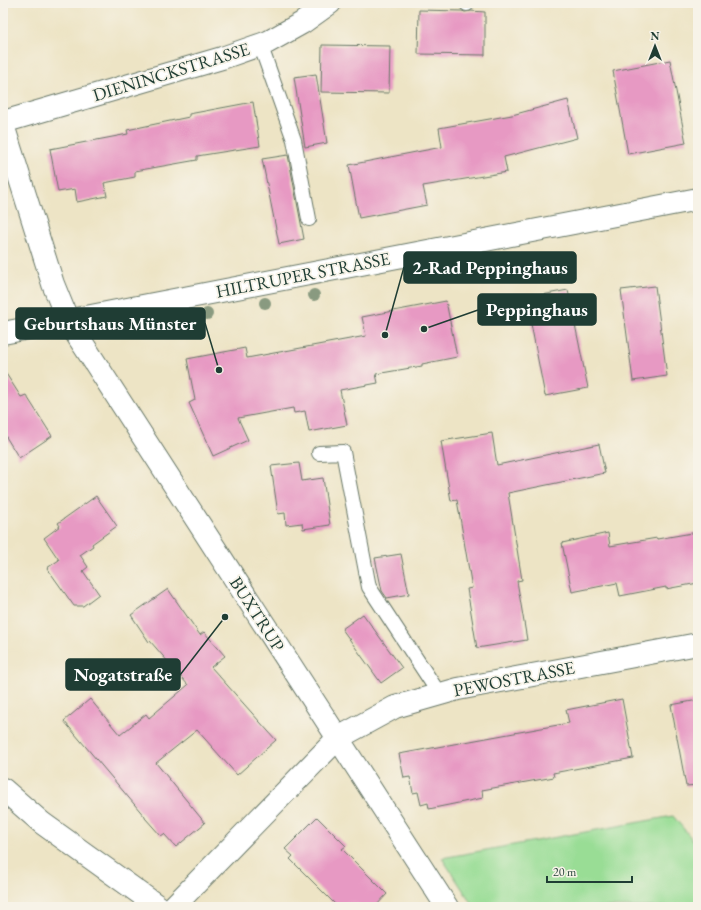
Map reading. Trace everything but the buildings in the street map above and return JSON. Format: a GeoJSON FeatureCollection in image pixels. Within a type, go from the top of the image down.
{"type":"FeatureCollection","features":[{"type":"Feature","properties":{"kind":"street","name":"DIENINCKSTRASSE"},"geometry":{"type":"LineString","coordinates":[[3,124],[222,58],[268,42],[302,23],[330,3]]}},
{"type":"Feature","properties":{"kind":"street","name":"BUXTRUP"},"geometry":{"type":"LineString","coordinates":[[3,124],[53,284],[68,321],[447,907]]}},
{"type":"Feature","properties":{"kind":"street","name":"HILTRUPER STRASSE"},"geometry":{"type":"LineString","coordinates":[[3,333],[698,199]]}},
{"type":"Feature","properties":{"kind":"street","name":"PEWOSTRASSE"},"geometry":{"type":"LineString","coordinates":[[174,907],[338,738],[395,707],[458,689],[698,644]]}},
{"type":"Feature","properties":{"kind":"street"},"geometry":{"type":"LineString","coordinates":[[3,789],[42,823],[159,907]]}},
{"type":"Feature","properties":{"kind":"lane"},"geometry":{"type":"LineString","coordinates":[[260,44],[294,140],[309,220]]}},
{"type":"Feature","properties":{"kind":"lane"},"geometry":{"type":"LineString","coordinates":[[319,453],[343,452],[369,587],[440,695]]}},
{"type":"Feature","properties":{"kind":"green space"},"geometry":{"type":"Polygon","coordinates":[[[673,816],[698,846],[698,907],[474,907],[442,858],[673,816]]]}},
{"type":"Feature","properties":{"kind":"place","name":"Peppinghaus"},"geometry":{"type":"Point","coordinates":[424,329]}},
{"type":"Feature","properties":{"kind":"place","name":"2-Rad Peppinghaus"},"geometry":{"type":"Point","coordinates":[385,335]}},
{"type":"Feature","properties":{"kind":"place","name":"Geburtshaus Münster"},"geometry":{"type":"Point","coordinates":[219,370]}},
{"type":"Feature","properties":{"kind":"place","name":"Nogatstraße"},"geometry":{"type":"Point","coordinates":[225,617]}}]}
